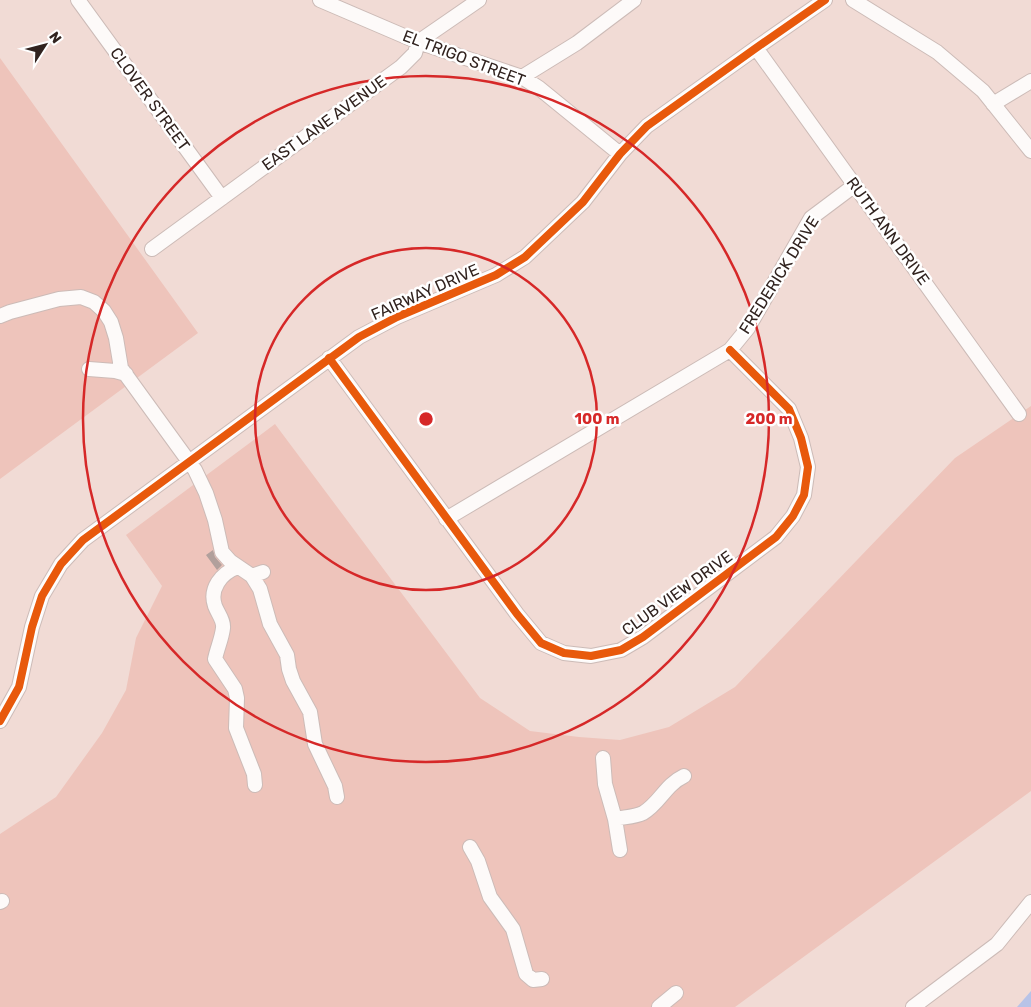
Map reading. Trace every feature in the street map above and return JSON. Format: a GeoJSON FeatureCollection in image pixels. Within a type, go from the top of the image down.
{"type":"FeatureCollection","features":[{"type":"Feature","properties":{"kind":"street","name":"CLOVER STREET"},"geometry":{"type":"LineString","coordinates":[[78,0],[222,198]]}},
{"type":"Feature","properties":{"kind":"street"},"geometry":{"type":"LineString","coordinates":[[418,42],[480,0]]}},
{"type":"Feature","properties":{"kind":"street"},"geometry":{"type":"LineString","coordinates":[[522,77],[577,44],[634,0]]}},
{"type":"Feature","properties":{"kind":"street","name":"FAIRWAY DRIVE"},"geometry":{"type":"LineString","coordinates":[[0,721],[5,698],[19,687],[32,627],[42,596],[61,564],[82,540],[359,337],[397,317],[496,275],[525,257],[583,202],[620,154],[647,126],[825,0]]}},
{"type":"Feature","properties":{"kind":"street"},"geometry":{"type":"LineString","coordinates":[[853,0],[937,52],[983,91],[1031,151]]}},
{"type":"Feature","properties":{"kind":"street","name":"EL TRIGO STREET"},"geometry":{"type":"LineString","coordinates":[[327,1],[418,42],[522,77],[539,88],[620,154]]}},
{"type":"Feature","properties":{"kind":"street","name":"EAST LANE AVENUE"},"geometry":{"type":"LineString","coordinates":[[152,248],[401,67],[415,53],[418,42]]}},
{"type":"Feature","properties":{"kind":"street","name":"RUTH ANN DRIVE"},"geometry":{"type":"LineString","coordinates":[[756,48],[1019,414]]}},
{"type":"Feature","properties":{"kind":"street"},"geometry":{"type":"LineString","coordinates":[[993,104],[1031,81]]}},
{"type":"Feature","properties":{"kind":"street","name":"FREDERICK DRIVE"},"geometry":{"type":"LineString","coordinates":[[446,519],[730,350],[748,328],[811,218],[855,185]]}},
{"type":"Feature","properties":{"kind":"street"},"geometry":{"type":"LineString","coordinates":[[3,311],[59,299],[81,297],[94,302],[104,311],[111,322],[116,338],[121,368],[189,462],[206,493],[215,520],[222,552],[238,567],[257,574],[270,624],[286,655],[288,669],[293,681],[310,712],[315,744],[335,786],[337,797]]}},
{"type":"Feature","properties":{"kind":"street","name":"CLUB VIEW DRIVE"},"geometry":{"type":"LineString","coordinates":[[329,358],[446,519],[541,643],[564,653],[591,656],[621,650],[643,638],[776,537],[794,516],[804,495],[808,467],[801,438],[789,409],[730,350]]}},
{"type":"Feature","properties":{"kind":"street"},"geometry":{"type":"LineString","coordinates":[[89,369],[126,374]]}},
{"type":"Feature","properties":{"kind":"street"},"geometry":{"type":"LineString","coordinates":[[238,567],[223,575],[213,598],[223,620],[223,629],[211,661],[235,689],[237,698],[236,728],[254,774],[255,785]]}},
{"type":"Feature","properties":{"kind":"street"},"geometry":{"type":"LineString","coordinates":[[603,758],[605,784],[616,819],[620,850]]}},
{"type":"Feature","properties":{"kind":"street"},"geometry":{"type":"LineString","coordinates":[[616,819],[640,814],[649,809],[666,788],[684,776]]}},
{"type":"Feature","properties":{"kind":"street"},"geometry":{"type":"LineString","coordinates":[[470,847],[478,861],[490,897],[509,922],[517,937],[526,974],[533,980],[542,978]]}},
{"type":"Feature","properties":{"kind":"street"},"geometry":{"type":"LineString","coordinates":[[913,1007],[996,944],[1031,902]]}},
{"type":"Feature","properties":{"kind":"street"},"geometry":{"type":"LineString","coordinates":[[659,1007],[676,993]]}},
{"type":"Feature","properties":{"kind":"shaded area"},"geometry":{"type":"Polygon","coordinates":[[[0,58],[198,333],[0,479],[0,58]]]}},
{"type":"Feature","properties":{"kind":"shaded area"},"geometry":{"type":"Polygon","coordinates":[[[1031,406],[1031,791],[735,1007],[0,1007],[0,834],[56,797],[102,733],[126,690],[136,638],[162,586],[126,535],[275,424],[480,698],[530,731],[620,740],[669,727],[735,687],[955,458],[1031,406]]]}},
{"type":"Feature","properties":{"kind":"water"},"geometry":{"type":"Polygon","coordinates":[[[1031,991],[1031,1007],[1017,1007],[1031,991]]]}},
{"type":"Feature","properties":{"kind":"building"},"geometry":{"type":"Polygon","coordinates":[[[213,550],[215,557],[222,565],[217,570],[206,555],[213,550]]]}},
{"type":"Feature","properties":{"kind":"cycle path"},"geometry":{"type":"LineString","coordinates":[[0,721],[19,687],[32,627],[42,596],[61,564],[83,540],[359,337],[397,317],[496,275],[525,257],[583,202],[620,154],[647,126],[825,0]]}},
{"type":"Feature","properties":{"kind":"cycle path"},"geometry":{"type":"LineString","coordinates":[[329,358],[517,614],[541,643],[564,653],[591,656],[621,650],[643,637],[776,537],[793,516],[804,495],[808,467],[801,438],[789,409],[730,350]]}}]}
